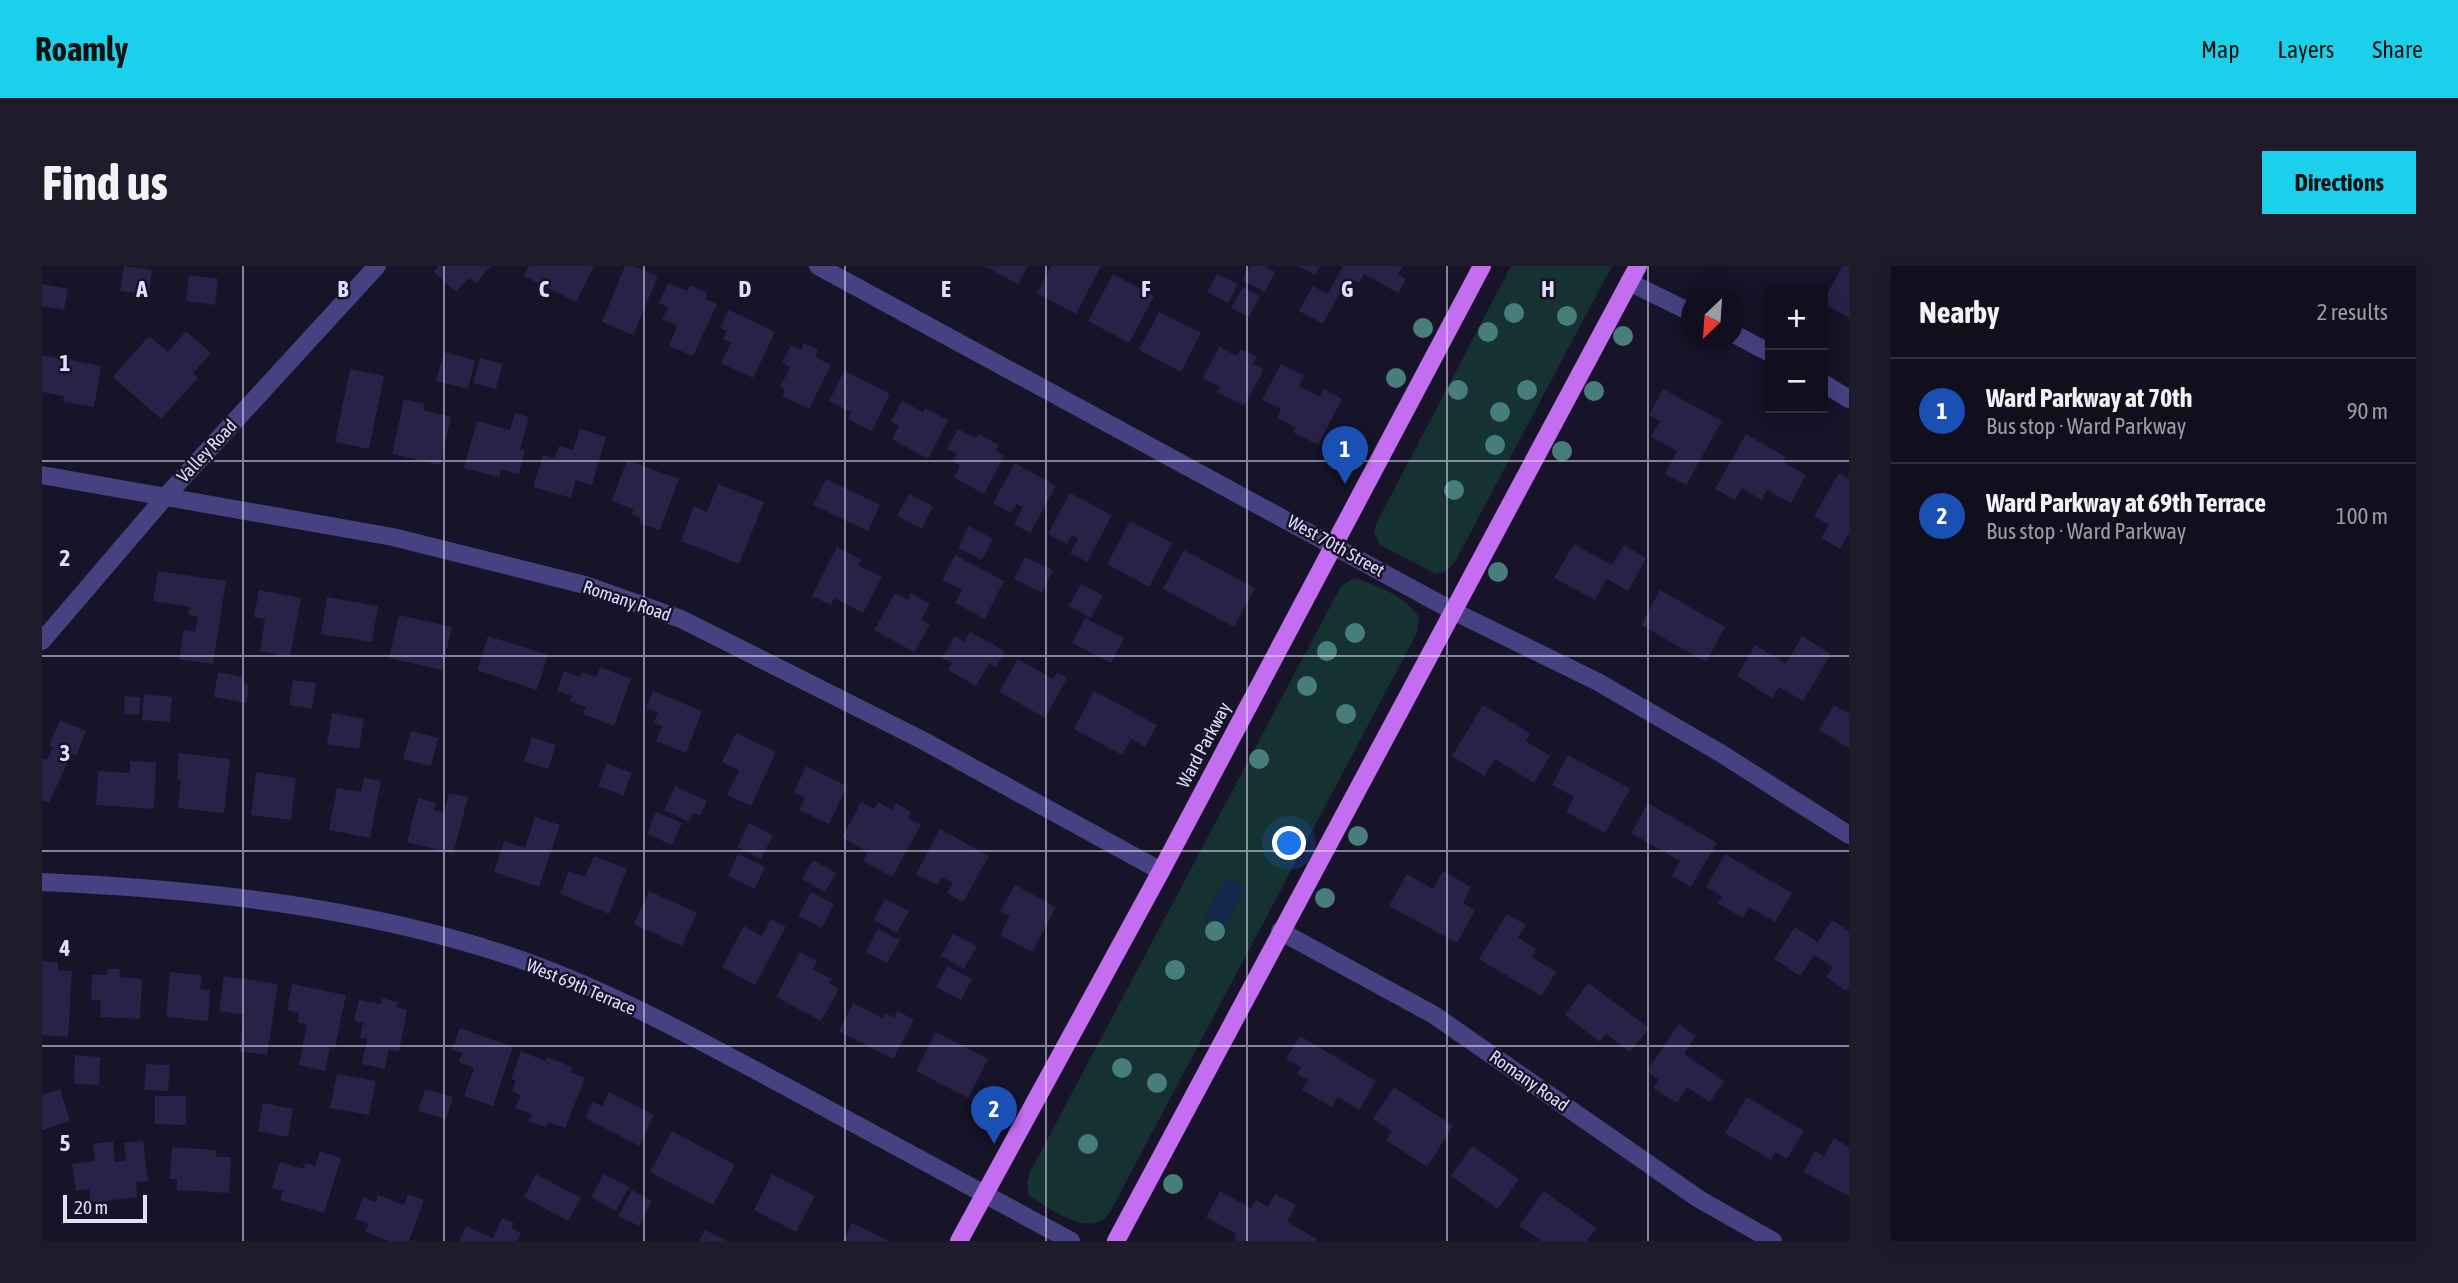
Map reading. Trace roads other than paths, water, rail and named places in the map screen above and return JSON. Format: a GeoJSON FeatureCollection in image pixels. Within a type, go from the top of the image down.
{"type":"FeatureCollection","features":[{"type":"Feature","properties":{"kind":"main road","name":"Ward Parkway"},"geometry":{"type":"LineString","coordinates":[[959,1241],[1161,871],[1482,266]]}},
{"type":"Feature","properties":{"kind":"main road"},"geometry":{"type":"LineString","coordinates":[[1115,1241],[1633,274]]}},
{"type":"Feature","properties":{"kind":"street","name":"Valley Road"},"geometry":{"type":"LineString","coordinates":[[42,642],[166,496],[377,266]]}},
{"type":"Feature","properties":{"kind":"street","name":"West 70th Street"},"geometry":{"type":"LineString","coordinates":[[818,266],[1452,611],[1598,682],[1722,754],[1849,835]]}},
{"type":"Feature","properties":{"kind":"street"},"geometry":{"type":"LineString","coordinates":[[1633,274],[1681,306]]}},
{"type":"Feature","properties":{"kind":"street"},"geometry":{"type":"LineString","coordinates":[[1744,339],[1765,350]]}},
{"type":"Feature","properties":{"kind":"street"},"geometry":{"type":"LineString","coordinates":[[1828,386],[1849,398]]}},
{"type":"Feature","properties":{"kind":"street","name":"Romany Road"},"geometry":{"type":"LineString","coordinates":[[42,475],[393,537],[584,585],[681,619],[922,740],[1161,871]]}},
{"type":"Feature","properties":{"kind":"street","name":"West 69th Terrace"},"geometry":{"type":"LineString","coordinates":[[42,882],[212,894],[315,909],[421,930],[508,956],[594,990],[698,1040],[1071,1241]]}},
{"type":"Feature","properties":{"kind":"street","name":"Romany Road"},"geometry":{"type":"LineString","coordinates":[[1280,931],[1434,1015],[1699,1199],[1773,1241]]}},
{"type":"Feature","properties":{"kind":"water"},"geometry":{"type":"Polygon","coordinates":[[[1226,877],[1245,887],[1223,929],[1204,919],[1226,877]]]}},
{"type":"Feature","properties":{"kind":"place","name":"Ward Parkway at 70th"},"geometry":{"type":"Point","coordinates":[1345,484]}},
{"type":"Feature","properties":{"kind":"place","name":"Ward Parkway at 69th Terrace"},"geometry":{"type":"Point","coordinates":[994,1144]}}]}
